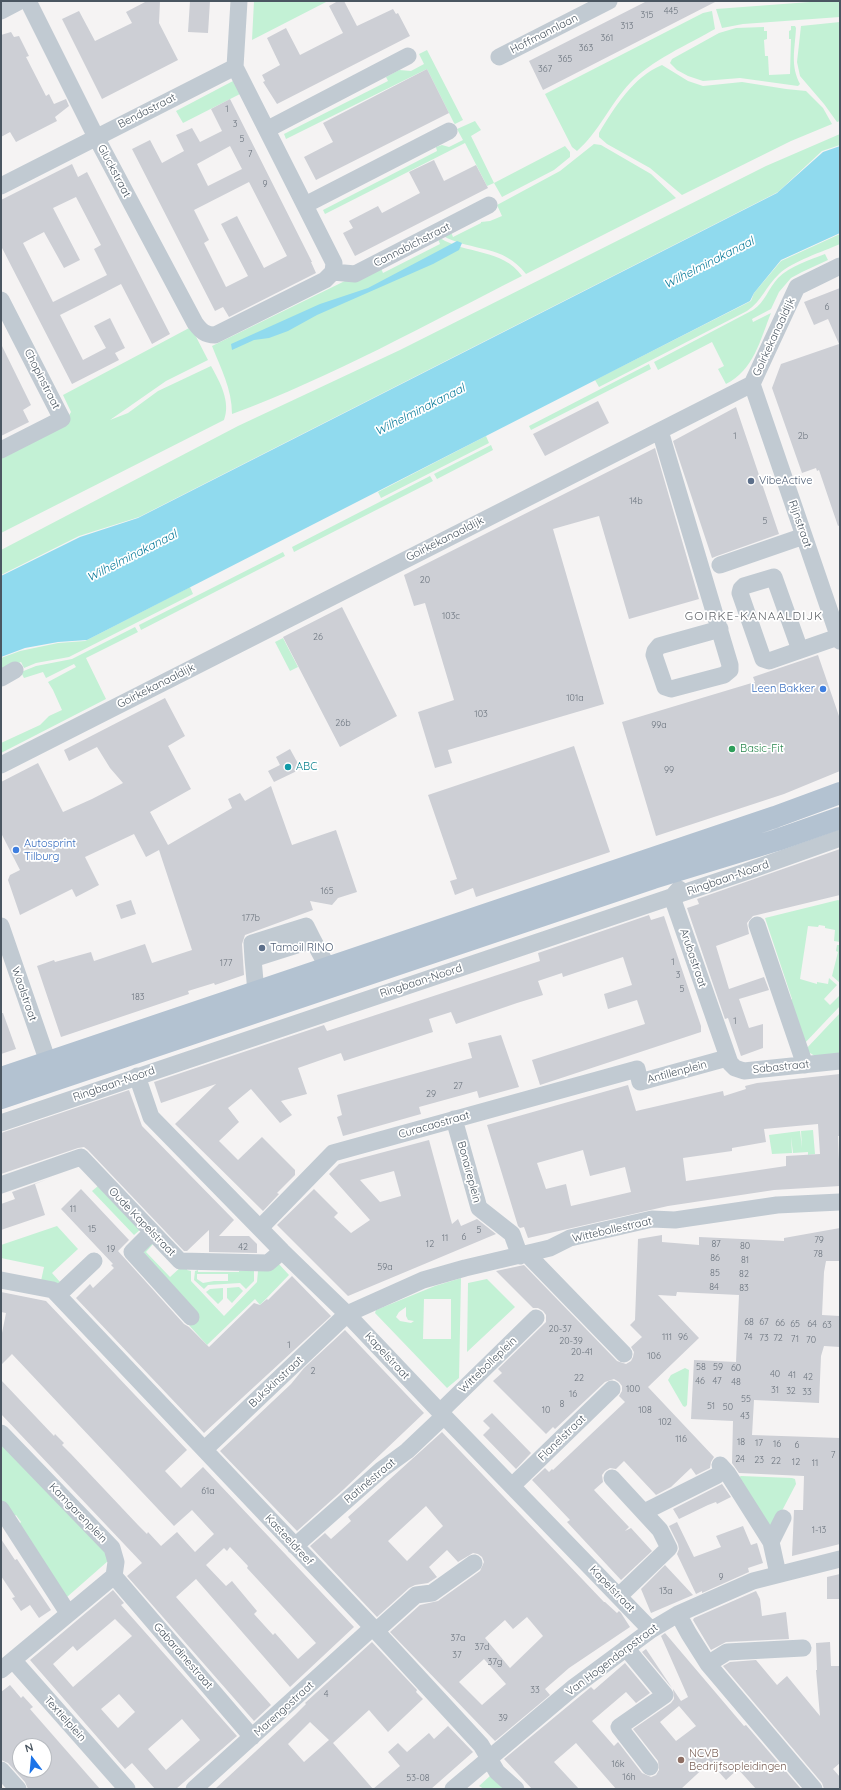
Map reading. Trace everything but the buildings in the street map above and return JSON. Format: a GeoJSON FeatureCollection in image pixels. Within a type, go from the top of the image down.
{"type":"FeatureCollection","features":[{"type":"Feature","properties":{"kind":"main road"},"geometry":{"type":"LineString","coordinates":[[1,1078],[775,817],[840,793]]}},
{"type":"Feature","properties":{"kind":"main road","name":"Ringbaan-Noord"},"geometry":{"type":"LineString","coordinates":[[777,840],[791,826],[840,807]]}},
{"type":"Feature","properties":{"kind":"main road","name":"Ringbaan-Noord"},"geometry":{"type":"LineString","coordinates":[[1,1098],[840,818]]}},
{"type":"Feature","properties":{"kind":"street"},"geometry":{"type":"LineString","coordinates":[[1,11],[20,1]]}},
{"type":"Feature","properties":{"kind":"street","name":"Gluckstraat"},"geometry":{"type":"LineString","coordinates":[[28,1],[96,137],[195,323],[201,331],[209,335],[215,335],[325,280],[333,272]]}},
{"type":"Feature","properties":{"kind":"street"},"geometry":{"type":"LineString","coordinates":[[239,1],[235,67],[268,129],[334,263],[333,272]]}},
{"type":"Feature","properties":{"kind":"street","name":"Hoffmannlaan"},"geometry":{"type":"LineString","coordinates":[[499,57],[609,1]]}},
{"type":"Feature","properties":{"kind":"street"},"geometry":{"type":"LineString","coordinates":[[268,129],[408,56]]}},
{"type":"Feature","properties":{"kind":"street","name":"Bendastraat"},"geometry":{"type":"LineString","coordinates":[[1,186],[235,67]]}},
{"type":"Feature","properties":{"kind":"street"},"geometry":{"type":"LineString","coordinates":[[305,205],[449,131]]}},
{"type":"Feature","properties":{"kind":"street","name":"Cannabichstraat"},"geometry":{"type":"LineString","coordinates":[[333,272],[355,274],[489,206]]}},
{"type":"Feature","properties":{"kind":"street","name":"Goirkekanaaldijk"},"geometry":{"type":"LineString","coordinates":[[1,765],[752,384],[797,288],[840,266]]}},
{"type":"Feature","properties":{"kind":"street","name":"Chopinstraat"},"geometry":{"type":"LineString","coordinates":[[1,300],[62,419],[1,450]]}},
{"type":"Feature","properties":{"kind":"street","name":"Rijnstraat"},"geometry":{"type":"LineString","coordinates":[[752,384],[839,639]]}},
{"type":"Feature","properties":{"kind":"street"},"geometry":{"type":"LineString","coordinates":[[660,430],[720,629],[730,665],[730,670],[724,675],[671,689],[665,687],[654,655],[659,646],[720,629]]}},
{"type":"Feature","properties":{"kind":"street"},"geometry":{"type":"LineString","coordinates":[[720,565],[804,536]]}},
{"type":"Feature","properties":{"kind":"street"},"geometry":{"type":"LineString","coordinates":[[800,650],[774,577],[744,586],[740,593],[763,659],[769,661],[839,639]]}},
{"type":"Feature","properties":{"kind":"street","name":"Ringbaan-Noord"},"geometry":{"type":"LineString","coordinates":[[1,1122],[840,838]]}},
{"type":"Feature","properties":{"kind":"street"},"geometry":{"type":"LineString","coordinates":[[672,896],[681,887],[685,877],[696,865]]}},
{"type":"Feature","properties":{"kind":"street","name":"Arubastraat"},"geometry":{"type":"LineString","coordinates":[[672,896],[727,1058]]}},
{"type":"Feature","properties":{"kind":"street"},"geometry":{"type":"LineString","coordinates":[[757,925],[805,1065]]}},
{"type":"Feature","properties":{"kind":"street","name":"Waalstraat"},"geometry":{"type":"LineString","coordinates":[[1,926],[48,1062]]}},
{"type":"Feature","properties":{"kind":"street"},"geometry":{"type":"LineString","coordinates":[[256,992],[252,943],[306,926],[328,968]]}},
{"type":"Feature","properties":{"kind":"street","name":"Sabastraat"},"geometry":{"type":"LineString","coordinates":[[727,1058],[735,1068],[744,1071],[840,1060]]}},
{"type":"Feature","properties":{"kind":"street","name":"Antillenplein"},"geometry":{"type":"LineString","coordinates":[[637,1069],[640,1082],[727,1058]]}},
{"type":"Feature","properties":{"kind":"street","name":"Curacaostraat"},"geometry":{"type":"LineString","coordinates":[[260,1228],[333,1153],[637,1069]]}},
{"type":"Feature","properties":{"kind":"street","name":"Kapelstraat"},"geometry":{"type":"LineString","coordinates":[[137,1076],[151,1117],[282,1251],[347,1314],[651,1630]]}},
{"type":"Feature","properties":{"kind":"street","name":"Bonaireplein"},"geometry":{"type":"LineString","coordinates":[[454,1119],[479,1208],[512,1234],[523,1255]]}},
{"type":"Feature","properties":{"kind":"street","name":"Oude Kapelstraat"},"geometry":{"type":"LineString","coordinates":[[1,1185],[81,1157],[180,1261],[268,1263],[282,1251]]}},
{"type":"Feature","properties":{"kind":"street","name":"Wittebollestraat"},"geometry":{"type":"LineString","coordinates":[[347,1314],[423,1280],[465,1268],[550,1248],[570,1238],[652,1219],[676,1220],[777,1205],[840,1202]]}},
{"type":"Feature","properties":{"kind":"street"},"geometry":{"type":"LineString","coordinates":[[152,1232],[132,1252],[191,1317]]}},
{"type":"Feature","properties":{"kind":"street"},"geometry":{"type":"LineString","coordinates":[[523,1255],[624,1354]]}},
{"type":"Feature","properties":{"kind":"street"},"geometry":{"type":"LineString","coordinates":[[63,1301],[94,1261]]}},
{"type":"Feature","properties":{"kind":"street","name":"Kasteeldreef"},"geometry":{"type":"LineString","coordinates":[[1,1280],[53,1290],[205,1449],[481,1745],[497,1772],[516,1789]]}},
{"type":"Feature","properties":{"kind":"street","name":"Bukskinstraat"},"geometry":{"type":"LineString","coordinates":[[205,1449],[347,1314]]}},
{"type":"Feature","properties":{"kind":"street","name":"Wittebolleplein"},"geometry":{"type":"LineString","coordinates":[[442,1414],[536,1318]]}},
{"type":"Feature","properties":{"kind":"street","name":"Flanelstraat"},"geometry":{"type":"LineString","coordinates":[[512,1486],[612,1389]]}},
{"type":"Feature","properties":{"kind":"street","name":"Ratinéstraat"},"geometry":{"type":"LineString","coordinates":[[295,1546],[381,1470],[407,1451],[442,1414]]}},
{"type":"Feature","properties":{"kind":"street","name":"Kamgarenplein"},"geometry":{"type":"LineString","coordinates":[[1,1433],[112,1548],[116,1562],[114,1576]]}},
{"type":"Feature","properties":{"kind":"street"},"geometry":{"type":"LineString","coordinates":[[644,1512],[718,1471],[728,1474],[771,1542],[778,1574]]}},
{"type":"Feature","properties":{"kind":"street"},"geometry":{"type":"LineString","coordinates":[[612,1478],[660,1530],[669,1548],[619,1596]]}},
{"type":"Feature","properties":{"kind":"street"},"geometry":{"type":"LineString","coordinates":[[1,1509],[68,1613]]}},
{"type":"Feature","properties":{"kind":"street"},"geometry":{"type":"LineString","coordinates":[[771,1542],[783,1518]]}},
{"type":"Feature","properties":{"kind":"street","name":"Van Hogendorpstraat"},"geometry":{"type":"LineString","coordinates":[[453,1789],[574,1687],[651,1630],[678,1614],[753,1580],[840,1559]]}},
{"type":"Feature","properties":{"kind":"street","name":"Marengostraat"},"geometry":{"type":"LineString","coordinates":[[194,1789],[416,1594],[432,1593],[474,1563]]}},
{"type":"Feature","properties":{"kind":"street"},"geometry":{"type":"LineString","coordinates":[[7,1665],[114,1576]]}},
{"type":"Feature","properties":{"kind":"street","name":"Gabardinestraat"},"geometry":{"type":"LineString","coordinates":[[114,1576],[252,1737]]}},
{"type":"Feature","properties":{"kind":"street"},"geometry":{"type":"LineString","coordinates":[[678,1614],[688,1634],[708,1664],[814,1789]]}},
{"type":"Feature","properties":{"kind":"street"},"geometry":{"type":"LineString","coordinates":[[626,1648],[665,1695],[619,1727],[650,1767]]}},
{"type":"Feature","properties":{"kind":"street"},"geometry":{"type":"LineString","coordinates":[[708,1664],[727,1652],[803,1648]]}},
{"type":"Feature","properties":{"kind":"street","name":"Textielplein"},"geometry":{"type":"LineString","coordinates":[[7,1665],[127,1789]]}},
{"type":"Feature","properties":{"kind":"street"},"geometry":{"type":"LineString","coordinates":[[1,1770],[18,1789]]}},
{"type":"Feature","properties":{"kind":"green space"},"geometry":{"type":"Polygon","coordinates":[[[254,1],[328,1],[252,40],[254,1]]]}},
{"type":"Feature","properties":{"kind":"green space"},"geometry":{"type":"Polygon","coordinates":[[[840,1],[840,17],[743,24],[722,28],[716,9],[840,1]]]}},
{"type":"Feature","properties":{"kind":"green space"},"geometry":{"type":"Polygon","coordinates":[[[712,11],[715,29],[670,53],[638,75],[623,91],[585,143],[577,151],[572,147],[545,94],[703,13],[712,11]]]}},
{"type":"Feature","properties":{"kind":"green space"},"geometry":{"type":"Polygon","coordinates":[[[840,22],[840,121],[837,122],[800,76],[797,62],[801,26],[840,22]]]}},
{"type":"Feature","properties":{"kind":"green space"},"geometry":{"type":"Polygon","coordinates":[[[791,26],[795,26],[796,28],[794,63],[800,84],[798,86],[740,78],[703,81],[688,76],[677,70],[670,63],[672,59],[719,33],[736,28],[764,27],[764,31],[767,31],[767,39],[764,40],[765,56],[768,56],[769,75],[790,74],[791,39],[789,39],[789,31],[791,30],[791,26]]]}},
{"type":"Feature","properties":{"kind":"green space"},"geometry":{"type":"Polygon","coordinates":[[[427,50],[463,120],[455,124],[454,123],[427,69],[286,139],[284,134],[388,81],[386,77],[399,70],[411,71],[424,64],[419,54],[427,50]]]}},
{"type":"Feature","properties":{"kind":"green space"},"geometry":{"type":"Polygon","coordinates":[[[662,65],[688,81],[703,86],[742,82],[806,91],[823,108],[832,124],[791,141],[682,195],[650,168],[607,144],[599,137],[599,133],[618,103],[642,77],[662,65]]]}},
{"type":"Feature","properties":{"kind":"green space"},"geometry":{"type":"Polygon","coordinates":[[[233,81],[240,94],[183,123],[176,111],[233,81]]]}},
{"type":"Feature","properties":{"kind":"green space"},"geometry":{"type":"Polygon","coordinates":[[[475,121],[481,130],[471,136],[494,183],[487,186],[465,143],[325,214],[323,210],[437,151],[436,147],[442,145],[449,147],[463,140],[457,129],[475,121]]]}},
{"type":"Feature","properties":{"kind":"green space"},"geometry":{"type":"Polygon","coordinates":[[[840,134],[840,145],[822,151],[778,192],[139,517],[79,536],[1,575],[1,550],[238,426],[400,350],[766,166],[840,134]]]}},
{"type":"Feature","properties":{"kind":"green space"},"geometry":{"type":"Polygon","coordinates":[[[594,144],[601,145],[651,174],[676,198],[526,274],[517,264],[498,253],[454,241],[443,236],[451,232],[453,237],[481,222],[490,221],[502,216],[497,205],[560,171],[594,144]]]}},
{"type":"Feature","properties":{"kind":"green space"},"geometry":{"type":"Polygon","coordinates":[[[565,146],[570,152],[570,157],[554,170],[502,197],[494,183],[565,146]]]}},
{"type":"Feature","properties":{"kind":"green space"},"geometry":{"type":"Polygon","coordinates":[[[840,234],[840,244],[785,269],[771,283],[756,303],[747,311],[599,387],[595,380],[751,301],[754,293],[781,261],[840,234]]]}},
{"type":"Feature","properties":{"kind":"green space"},"geometry":{"type":"Polygon","coordinates":[[[440,238],[461,247],[494,256],[505,261],[514,267],[522,276],[343,367],[306,384],[232,414],[232,405],[228,388],[212,346],[351,278],[381,268],[383,273],[440,244],[438,239],[440,238]]]}},
{"type":"Feature","properties":{"kind":"green space"},"geometry":{"type":"Polygon","coordinates":[[[825,254],[828,260],[791,278],[779,292],[771,309],[752,319],[753,322],[771,313],[750,363],[736,378],[726,384],[718,369],[724,366],[712,342],[658,370],[654,362],[753,310],[761,303],[778,278],[788,270],[825,254]]]}},
{"type":"Feature","properties":{"kind":"green space"},"geometry":{"type":"Polygon","coordinates":[[[191,327],[208,360],[166,381],[110,420],[128,413],[158,391],[211,366],[224,392],[226,413],[224,420],[1,533],[1,453],[67,419],[71,412],[63,395],[191,327]]]}},
{"type":"Feature","properties":{"kind":"green space"},"geometry":{"type":"Polygon","coordinates":[[[649,364],[651,369],[531,430],[529,426],[649,364]]]}},
{"type":"Feature","properties":{"kind":"green space"},"geometry":{"type":"Polygon","coordinates":[[[486,436],[489,443],[381,498],[378,492],[486,436]]]}},
{"type":"Feature","properties":{"kind":"green space"},"geometry":{"type":"Polygon","coordinates":[[[491,445],[493,450],[437,479],[434,474],[491,445]]]}},
{"type":"Feature","properties":{"kind":"green space"},"geometry":{"type":"Polygon","coordinates":[[[430,476],[433,481],[294,552],[292,547],[430,476]]]}},
{"type":"Feature","properties":{"kind":"green space"},"geometry":{"type":"Polygon","coordinates":[[[283,552],[285,556],[141,630],[139,625],[283,552]]]}},
{"type":"Feature","properties":{"kind":"green space"},"geometry":{"type":"Polygon","coordinates":[[[190,587],[193,594],[69,657],[36,663],[24,668],[21,662],[1,672],[1,658],[20,651],[58,643],[85,641],[190,587]]]}},
{"type":"Feature","properties":{"kind":"green space"},"geometry":{"type":"Polygon","coordinates":[[[135,627],[138,632],[86,658],[106,699],[1,753],[1,743],[40,725],[49,716],[62,710],[48,682],[76,667],[74,664],[46,678],[43,672],[24,678],[21,672],[36,666],[72,659],[135,627]]]}},
{"type":"Feature","properties":{"kind":"green space"},"geometry":{"type":"Polygon","coordinates":[[[283,638],[298,667],[290,671],[275,642],[283,638]]]}},
{"type":"Feature","properties":{"kind":"green space"},"geometry":{"type":"Polygon","coordinates":[[[838,900],[840,901],[840,942],[834,941],[835,930],[819,925],[818,927],[808,926],[800,979],[817,984],[817,982],[828,984],[829,978],[837,985],[824,999],[830,1005],[840,995],[840,1006],[803,1045],[788,1003],[792,999],[765,918],[838,900]]]}},
{"type":"Feature","properties":{"kind":"green space"},"geometry":{"type":"Polygon","coordinates":[[[837,945],[840,945],[840,983],[832,976],[838,952],[836,951],[837,945]]]}},
{"type":"Feature","properties":{"kind":"green space"},"geometry":{"type":"Polygon","coordinates":[[[840,1013],[840,1054],[815,1056],[805,1050],[840,1013]]]}},
{"type":"Feature","properties":{"kind":"green space"},"geometry":{"type":"Polygon","coordinates":[[[813,1130],[815,1154],[808,1155],[808,1152],[793,1153],[791,1137],[792,1153],[772,1154],[769,1135],[800,1131],[802,1148],[801,1131],[813,1130]]]}},
{"type":"Feature","properties":{"kind":"green space"},"geometry":{"type":"Polygon","coordinates":[[[98,1186],[141,1229],[134,1235],[92,1191],[98,1186]]]}},
{"type":"Feature","properties":{"kind":"green space"},"geometry":{"type":"Polygon","coordinates":[[[57,1226],[78,1249],[52,1273],[60,1282],[55,1286],[41,1281],[44,1267],[1,1258],[1,1245],[57,1226]]]}},
{"type":"Feature","properties":{"kind":"green space"},"geometry":{"type":"Polygon","coordinates":[[[150,1241],[153,1244],[146,1252],[170,1277],[182,1266],[187,1266],[187,1270],[191,1271],[191,1281],[224,1316],[257,1282],[258,1271],[278,1263],[289,1275],[260,1305],[255,1299],[207,1345],[187,1323],[144,1254],[143,1250],[150,1241]]]}},
{"type":"Feature","properties":{"kind":"green space"},"geometry":{"type":"Polygon","coordinates":[[[195,1271],[254,1271],[254,1281],[246,1289],[240,1283],[208,1285],[204,1289],[194,1280],[195,1271]],[[197,1274],[197,1279],[203,1283],[228,1281],[228,1274],[197,1274]]]}},
{"type":"Feature","properties":{"kind":"green space"},"geometry":{"type":"Polygon","coordinates":[[[461,1278],[459,1378],[447,1388],[375,1313],[376,1310],[435,1286],[461,1278]],[[424,1299],[423,1339],[451,1339],[451,1299],[424,1299]],[[406,1307],[399,1312],[396,1317],[400,1321],[411,1323],[414,1321],[408,1320],[406,1316],[406,1307]]]}},
{"type":"Feature","properties":{"kind":"green space"},"geometry":{"type":"Polygon","coordinates":[[[487,1279],[515,1307],[467,1352],[468,1283],[487,1279]]]}},
{"type":"Feature","properties":{"kind":"green space"},"geometry":{"type":"Polygon","coordinates":[[[239,1287],[243,1291],[232,1303],[227,1298],[227,1288],[239,1287]]]}},
{"type":"Feature","properties":{"kind":"green space"},"geometry":{"type":"Polygon","coordinates":[[[223,1288],[223,1299],[218,1304],[206,1292],[210,1289],[223,1288]]]}},
{"type":"Feature","properties":{"kind":"green space"},"geometry":{"type":"Polygon","coordinates":[[[685,1368],[689,1370],[687,1405],[685,1407],[668,1380],[671,1375],[685,1368]]]}},
{"type":"Feature","properties":{"kind":"green space"},"geometry":{"type":"Polygon","coordinates":[[[1,1440],[104,1548],[108,1561],[67,1597],[17,1526],[21,1522],[16,1515],[12,1518],[1,1501],[1,1440]]]}},
{"type":"Feature","properties":{"kind":"green space"},"geometry":{"type":"Polygon","coordinates":[[[739,1477],[795,1479],[796,1484],[771,1529],[739,1477]]]}},
{"type":"Feature","properties":{"kind":"green space"},"geometry":{"type":"Polygon","coordinates":[[[490,1776],[503,1788],[484,1789],[479,1786],[490,1776]]]}},
{"type":"Feature","properties":{"kind":"water","name":"Wilhelminakanaal"},"geometry":{"type":"Polygon","coordinates":[[[840,146],[840,233],[781,260],[754,293],[750,301],[87,640],[58,642],[25,648],[1,657],[1,576],[80,537],[138,518],[777,193],[823,152],[840,146]]]}},
{"type":"Feature","properties":{"kind":"water"},"geometry":{"type":"Polygon","coordinates":[[[457,241],[462,243],[459,250],[433,264],[317,315],[288,331],[269,338],[254,340],[232,350],[231,344],[320,304],[368,288],[457,241]]]}},
{"type":"Feature","properties":{"kind":"place","name":"VibeActive"},"geometry":{"type":"Point","coordinates":[751,481]}},
{"type":"Feature","properties":{"kind":"place","name":"Leen Bakker"},"geometry":{"type":"Point","coordinates":[823,689]}},
{"type":"Feature","properties":{"kind":"place","name":"Basic-Fit"},"geometry":{"type":"Point","coordinates":[732,749]}},
{"type":"Feature","properties":{"kind":"place","name":"ABC"},"geometry":{"type":"Point","coordinates":[288,767]}},
{"type":"Feature","properties":{"kind":"place","name":"Autosprint Tilburg"},"geometry":{"type":"Point","coordinates":[16,850]}},
{"type":"Feature","properties":{"kind":"place","name":"Tamoil RINO"},"geometry":{"type":"Point","coordinates":[262,948]}},
{"type":"Feature","properties":{"kind":"place","name":"NCVB Bedrijfsopleidingen"},"geometry":{"type":"Point","coordinates":[681,1760]}},
{"type":"Feature","properties":{"kind":"district","name":"GOIRKE-KANAALDIJK"},"geometry":{"type":"Point","coordinates":[754,616]}}]}
